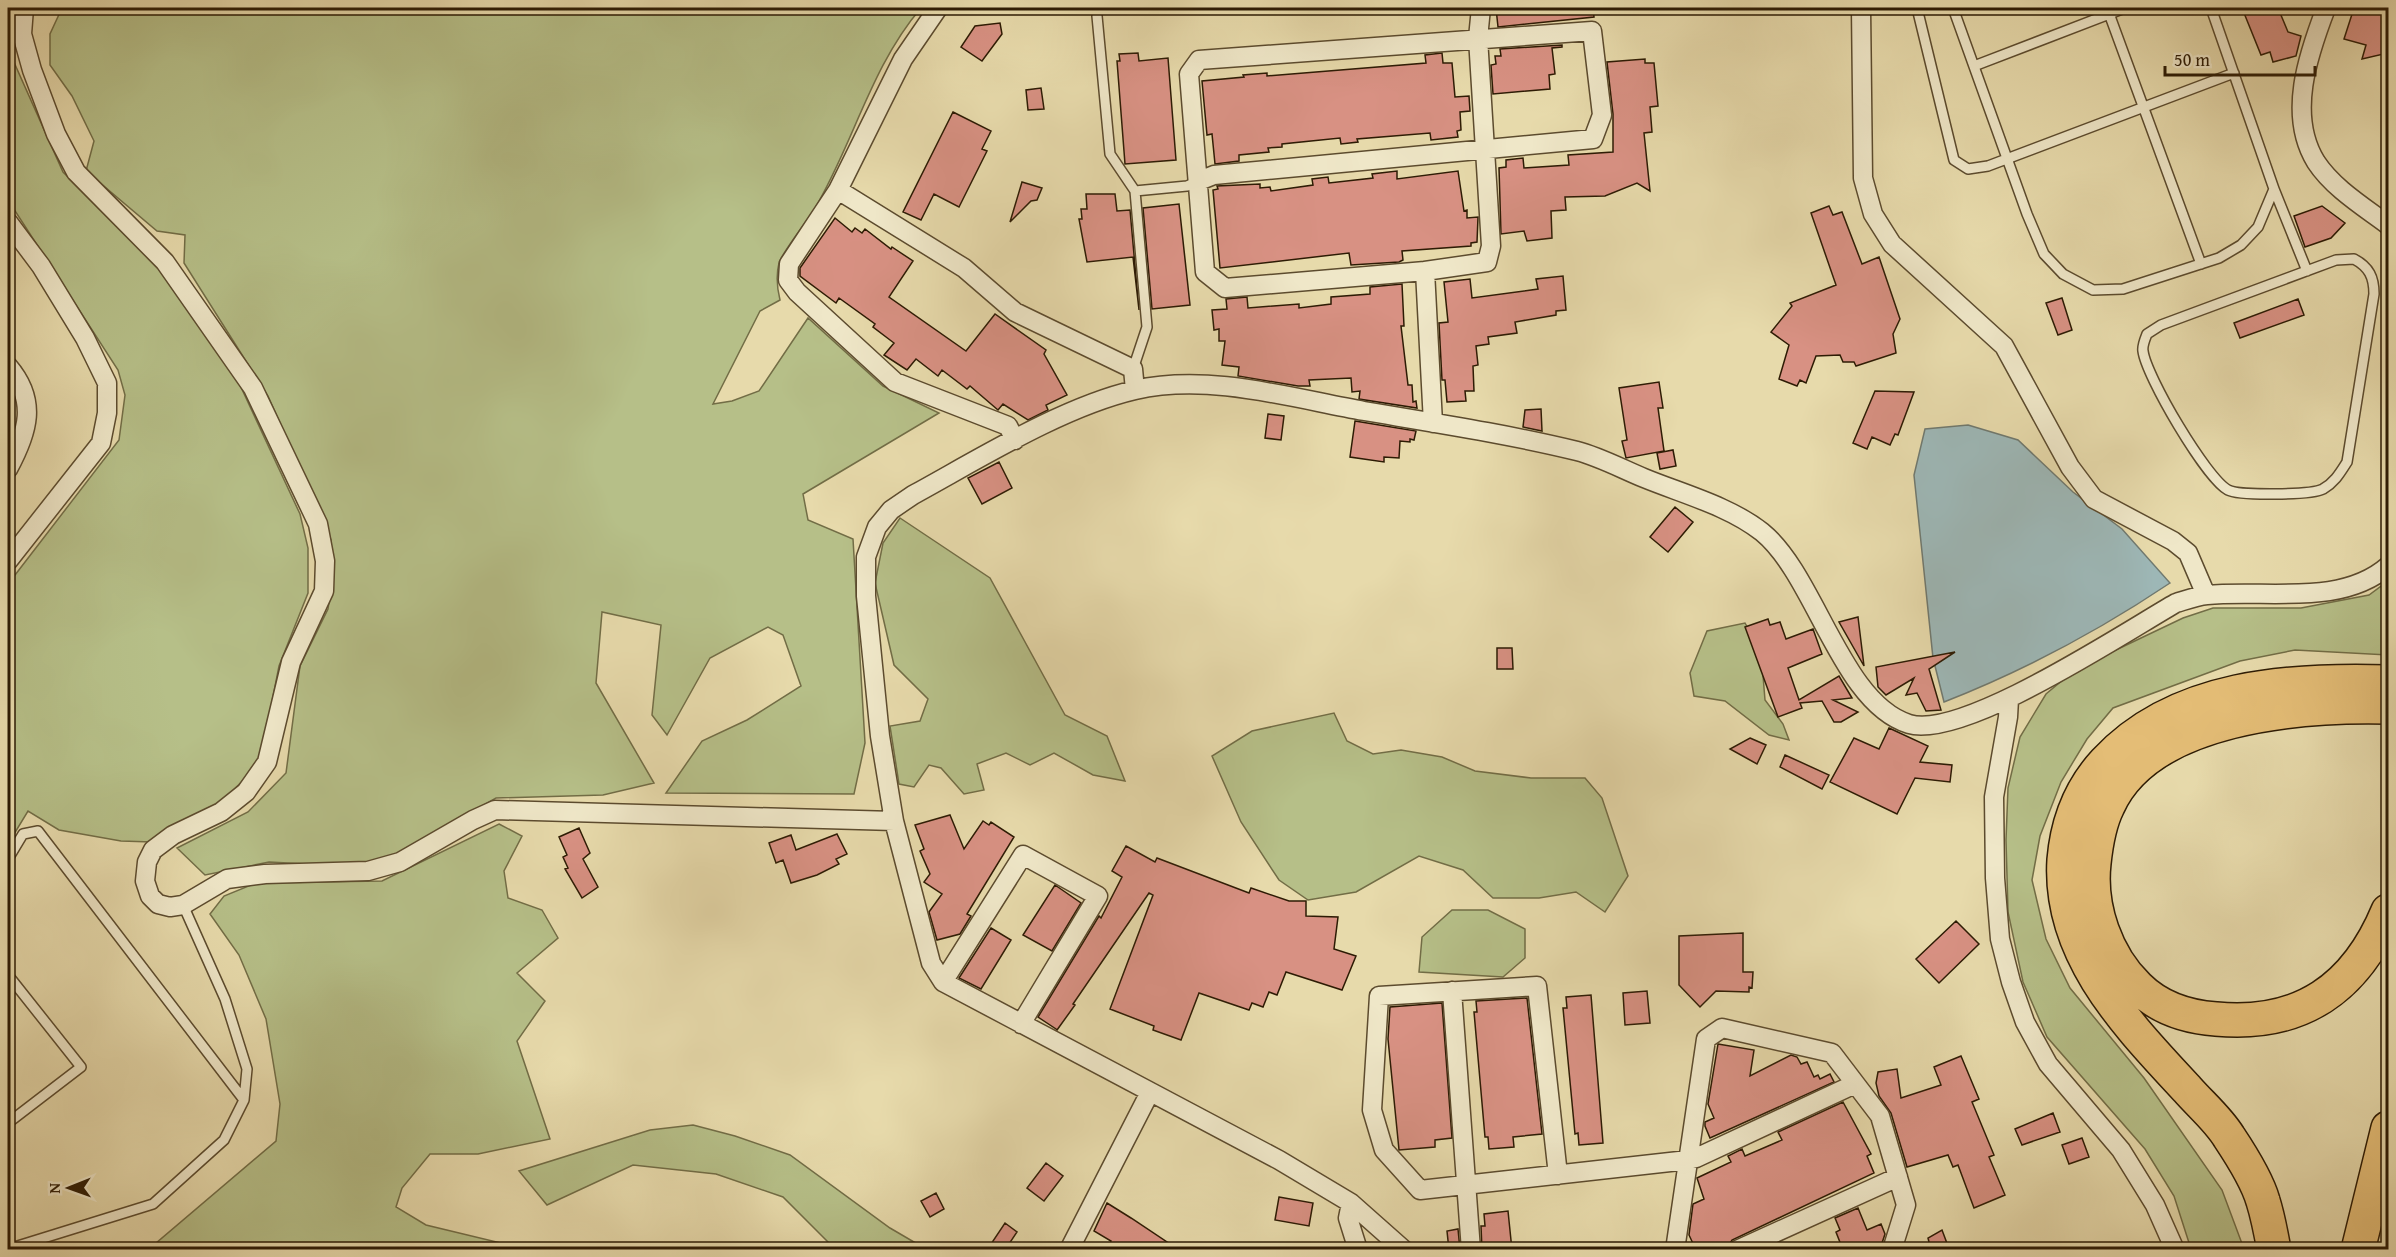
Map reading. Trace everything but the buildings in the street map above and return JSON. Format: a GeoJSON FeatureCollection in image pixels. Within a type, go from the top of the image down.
{"type":"FeatureCollection","features":[{"type":"Feature","properties":{"kind":"highway"},"geometry":{"type":"LineString","coordinates":[[2274,1250],[2262,1198],[2228,1135],[2106,997],[2088,963],[2068,918],[2063,877],[2065,842],[2075,809],[2091,777],[2119,747],[2161,718],[2200,701],[2244,690],[2303,682],[2388,682]]}},
{"type":"Feature","properties":{"kind":"highway"},"geometry":{"type":"LineString","coordinates":[[2388,707],[2342,706],[2278,712],[2185,737],[2152,755],[2129,776],[2108,805],[2097,839],[2093,873],[2094,902],[2103,932],[2118,962],[2138,988],[2164,1006],[2196,1018],[2260,1020],[2284,1016],[2313,1004],[2335,988],[2362,962],[2388,911]]}},
{"type":"Feature","properties":{"kind":"highway"},"geometry":{"type":"LineString","coordinates":[[2358,1250],[2388,1128]]}},
{"type":"Feature","properties":{"kind":"street"},"geometry":{"type":"LineString","coordinates":[[24,8],[22,34],[32,70],[56,134],[76,172],[165,261],[253,388],[318,524],[325,561],[324,591],[291,662],[267,762],[246,792],[221,812],[173,835],[153,850],[147,862],[145,881],[150,896],[158,904],[170,907],[183,905],[227,879],[265,874],[368,871],[400,862],[495,810],[894,821]]}},
{"type":"Feature","properties":{"kind":"street"},"geometry":{"type":"LineString","coordinates":[[938,8],[903,59],[838,190],[789,264],[788,280],[797,292],[896,382],[1008,426],[1015,440]]}},
{"type":"Feature","properties":{"kind":"street"},"geometry":{"type":"LineString","coordinates":[[1199,181],[1214,175],[1483,150],[1593,139],[1602,115],[1592,31],[1478,38],[1199,60],[1190,74],[1205,272],[1225,288],[1425,272],[1487,262],[1491,246],[1483,150],[1478,38],[1481,8]]}},
{"type":"Feature","properties":{"kind":"street"},"geometry":{"type":"LineString","coordinates":[[1861,8],[1863,178],[1873,214],[1892,244],[2004,346],[2070,467],[2094,498],[2173,541],[2188,553],[2206,595]]}},
{"type":"Feature","properties":{"kind":"street"},"geometry":{"type":"LineString","coordinates":[[2326,8],[2303,86],[2300,106],[2307,143],[2317,163],[2331,178],[2351,197],[2388,225]]}},
{"type":"Feature","properties":{"kind":"street"},"geometry":{"type":"LineString","coordinates":[[838,190],[964,268],[1015,312],[1133,369],[1135,390]]}},
{"type":"Feature","properties":{"kind":"street"},"geometry":{"type":"LineString","coordinates":[[8,222],[41,266],[84,338],[107,383],[107,413],[101,443],[8,561]]}},
{"type":"Feature","properties":{"kind":"street"},"geometry":{"type":"LineString","coordinates":[[1425,272],[1433,423]]}},
{"type":"Feature","properties":{"kind":"street"},"geometry":{"type":"LineString","coordinates":[[8,366],[25,395],[28,419],[22,442],[8,469]]}},
{"type":"Feature","properties":{"kind":"street"},"geometry":{"type":"LineString","coordinates":[[1404,1250],[1351,1203],[1279,1160],[1149,1094],[943,982],[931,963],[894,821],[880,736],[866,596],[866,557],[877,527],[891,510],[913,495],[1059,419],[1135,390],[1162,387],[1225,386],[1581,452],[1737,516],[1763,533],[1782,553],[1858,682],[1885,712],[1911,725],[1935,724],[1956,719],[2009,699],[2176,603],[2206,595],[2335,589],[2370,579],[2388,566]]}},
{"type":"Feature","properties":{"kind":"street"},"geometry":{"type":"LineString","coordinates":[[2009,699],[1994,797],[1995,878],[2000,939],[2012,982],[2025,1022],[2048,1064],[2121,1150],[2155,1205],[2175,1250]]}},
{"type":"Feature","properties":{"kind":"street"},"geometry":{"type":"LineString","coordinates":[[943,982],[1023,855],[1098,896],[1021,1024]]}},
{"type":"Feature","properties":{"kind":"street"},"geometry":{"type":"LineString","coordinates":[[1558,1175],[1537,986],[1379,996],[1372,1110],[1384,1150],[1420,1190],[1558,1175],[1688,1160],[1855,1084]]}},
{"type":"Feature","properties":{"kind":"street"},"geometry":{"type":"LineString","coordinates":[[1452,991],[1471,1250]]}},
{"type":"Feature","properties":{"kind":"street"},"geometry":{"type":"LineString","coordinates":[[1675,1250],[1706,1039],[1722,1028],[1832,1053],[1880,1116],[1906,1205],[1892,1250]]}},
{"type":"Feature","properties":{"kind":"street"},"geometry":{"type":"LineString","coordinates":[[1069,1250],[1149,1094]]}},
{"type":"Feature","properties":{"kind":"street"},"geometry":{"type":"LineString","coordinates":[[1737,1250],[1898,1177]]}},
{"type":"Feature","properties":{"kind":"street"},"geometry":{"type":"LineString","coordinates":[[1351,1203],[1348,1218],[1358,1250]]}},
{"type":"Feature","properties":{"kind":"lane"},"geometry":{"type":"LineString","coordinates":[[1917,8],[1954,160],[1968,169],[2007,158],[2234,73]]}},
{"type":"Feature","properties":{"kind":"lane"},"geometry":{"type":"LineString","coordinates":[[1953,8],[2044,254],[2063,274],[2093,290],[2123,289],[2226,254],[2258,227],[2274,189]]}},
{"type":"Feature","properties":{"kind":"lane"},"geometry":{"type":"LineString","coordinates":[[1974,66],[2108,11],[2125,8]]}},
{"type":"Feature","properties":{"kind":"lane"},"geometry":{"type":"LineString","coordinates":[[2211,8],[2274,189],[2307,271]]}},
{"type":"Feature","properties":{"kind":"lane"},"geometry":{"type":"LineString","coordinates":[[2108,11],[2201,264]]}},
{"type":"Feature","properties":{"kind":"lane"},"geometry":{"type":"LineString","coordinates":[[1097,16],[1110,154],[1135,191],[1147,327],[1133,369]]}},
{"type":"Feature","properties":{"kind":"lane"},"geometry":{"type":"LineString","coordinates":[[1135,191],[1187,186],[1199,181]]}},
{"type":"Feature","properties":{"kind":"lane"},"geometry":{"type":"LineString","coordinates":[[2355,259],[2366,266],[2374,280],[2347,462],[2337,478],[2321,490],[2304,493],[2229,491],[2214,478],[2194,451],[2149,370],[2142,349],[2147,334],[2161,325],[2307,271],[2336,260],[2355,259]]}},
{"type":"Feature","properties":{"kind":"lane"},"geometry":{"type":"LineString","coordinates":[[8,859],[22,834],[38,831],[244,1100]]}},
{"type":"Feature","properties":{"kind":"lane"},"geometry":{"type":"LineString","coordinates":[[8,1249],[153,1204],[224,1140],[244,1100],[247,1069],[225,999],[183,905]]}},
{"type":"Feature","properties":{"kind":"lane"},"geometry":{"type":"LineString","coordinates":[[8,975],[81,1067],[8,1123]]}},
{"type":"Feature","properties":{"kind":"green space"},"geometry":{"type":"Polygon","coordinates":[[[62,8],[921,8],[904,31],[875,80],[828,185],[781,259],[777,277],[780,300],[760,311],[713,404],[732,401],[759,391],[808,318],[883,386],[939,413],[803,494],[808,520],[853,539],[865,743],[854,794],[666,793],[702,741],[747,720],[801,686],[783,635],[768,627],[710,658],[667,735],[652,715],[661,625],[602,612],[596,683],[654,783],[603,795],[496,798],[384,861],[326,865],[269,862],[205,875],[177,848],[248,812],[286,773],[300,666],[328,609],[333,574],[331,540],[268,396],[184,263],[185,235],[157,231],[86,171],[94,141],[72,96],[50,65],[50,34],[62,8]]]}},
{"type":"Feature","properties":{"kind":"green space"},"geometry":{"type":"Polygon","coordinates":[[[8,11],[11,12],[13,60],[63,172],[160,267],[233,370],[300,514],[308,548],[308,593],[279,666],[260,763],[213,811],[152,842],[121,841],[59,830],[28,811],[8,844],[8,577],[15,575],[119,440],[125,395],[118,370],[8,200],[8,11]]]}},
{"type":"Feature","properties":{"kind":"green space"},"geometry":{"type":"Polygon","coordinates":[[[900,518],[990,578],[1065,715],[1107,736],[1125,781],[1093,775],[1054,753],[1030,765],[1006,753],[977,764],[984,790],[964,794],[941,768],[929,765],[914,787],[899,784],[890,726],[920,721],[928,699],[894,665],[875,583],[883,543],[900,518]]]}},
{"type":"Feature","properties":{"kind":"green space"},"geometry":{"type":"Polygon","coordinates":[[[2388,581],[2388,655],[2295,650],[2240,661],[2113,708],[2087,739],[2061,782],[2040,836],[2032,880],[2046,939],[2070,988],[2144,1078],[2222,1190],[2244,1249],[2191,1249],[2174,1196],[2145,1149],[2047,1037],[2023,982],[2008,912],[2006,840],[2008,788],[2020,737],[2046,694],[2076,669],[2183,618],[2213,608],[2301,608],[2369,595],[2388,581]]]}},
{"type":"Feature","properties":{"kind":"green space"},"geometry":{"type":"Polygon","coordinates":[[[1745,623],[1761,651],[1765,700],[1783,724],[1789,740],[1769,735],[1725,701],[1694,696],[1690,673],[1707,631],[1745,623]]]}},
{"type":"Feature","properties":{"kind":"green space"},"geometry":{"type":"Polygon","coordinates":[[[1334,713],[1347,741],[1373,754],[1401,750],[1442,757],[1475,771],[1531,778],[1585,778],[1602,798],[1628,876],[1605,912],[1576,892],[1539,898],[1493,898],[1463,870],[1419,856],[1356,892],[1308,900],[1279,880],[1241,822],[1212,756],[1252,731],[1334,713]]]}},
{"type":"Feature","properties":{"kind":"green space"},"geometry":{"type":"Polygon","coordinates":[[[499,824],[522,836],[504,871],[508,898],[542,910],[558,938],[517,973],[545,1001],[517,1041],[550,1139],[478,1154],[430,1154],[402,1188],[396,1207],[426,1225],[526,1249],[132,1250],[156,1243],[276,1141],[280,1104],[266,1019],[239,955],[210,914],[224,896],[256,883],[382,881],[499,824]]]}},
{"type":"Feature","properties":{"kind":"green space"},"geometry":{"type":"Polygon","coordinates":[[[1452,910],[1488,910],[1525,929],[1525,958],[1503,977],[1419,972],[1422,937],[1452,910]]]}},
{"type":"Feature","properties":{"kind":"green space"},"geometry":{"type":"Polygon","coordinates":[[[693,1125],[735,1136],[790,1155],[890,1228],[926,1249],[835,1249],[783,1197],[716,1174],[633,1165],[547,1205],[519,1171],[650,1130],[693,1125]]]}},
{"type":"Feature","properties":{"kind":"water"},"geometry":{"type":"Polygon","coordinates":[[[1968,425],[2018,440],[2073,492],[2122,529],[2170,583],[2116,617],[2060,648],[2003,677],[1944,702],[1933,658],[1914,475],[1925,429],[1968,425]]]}}]}
